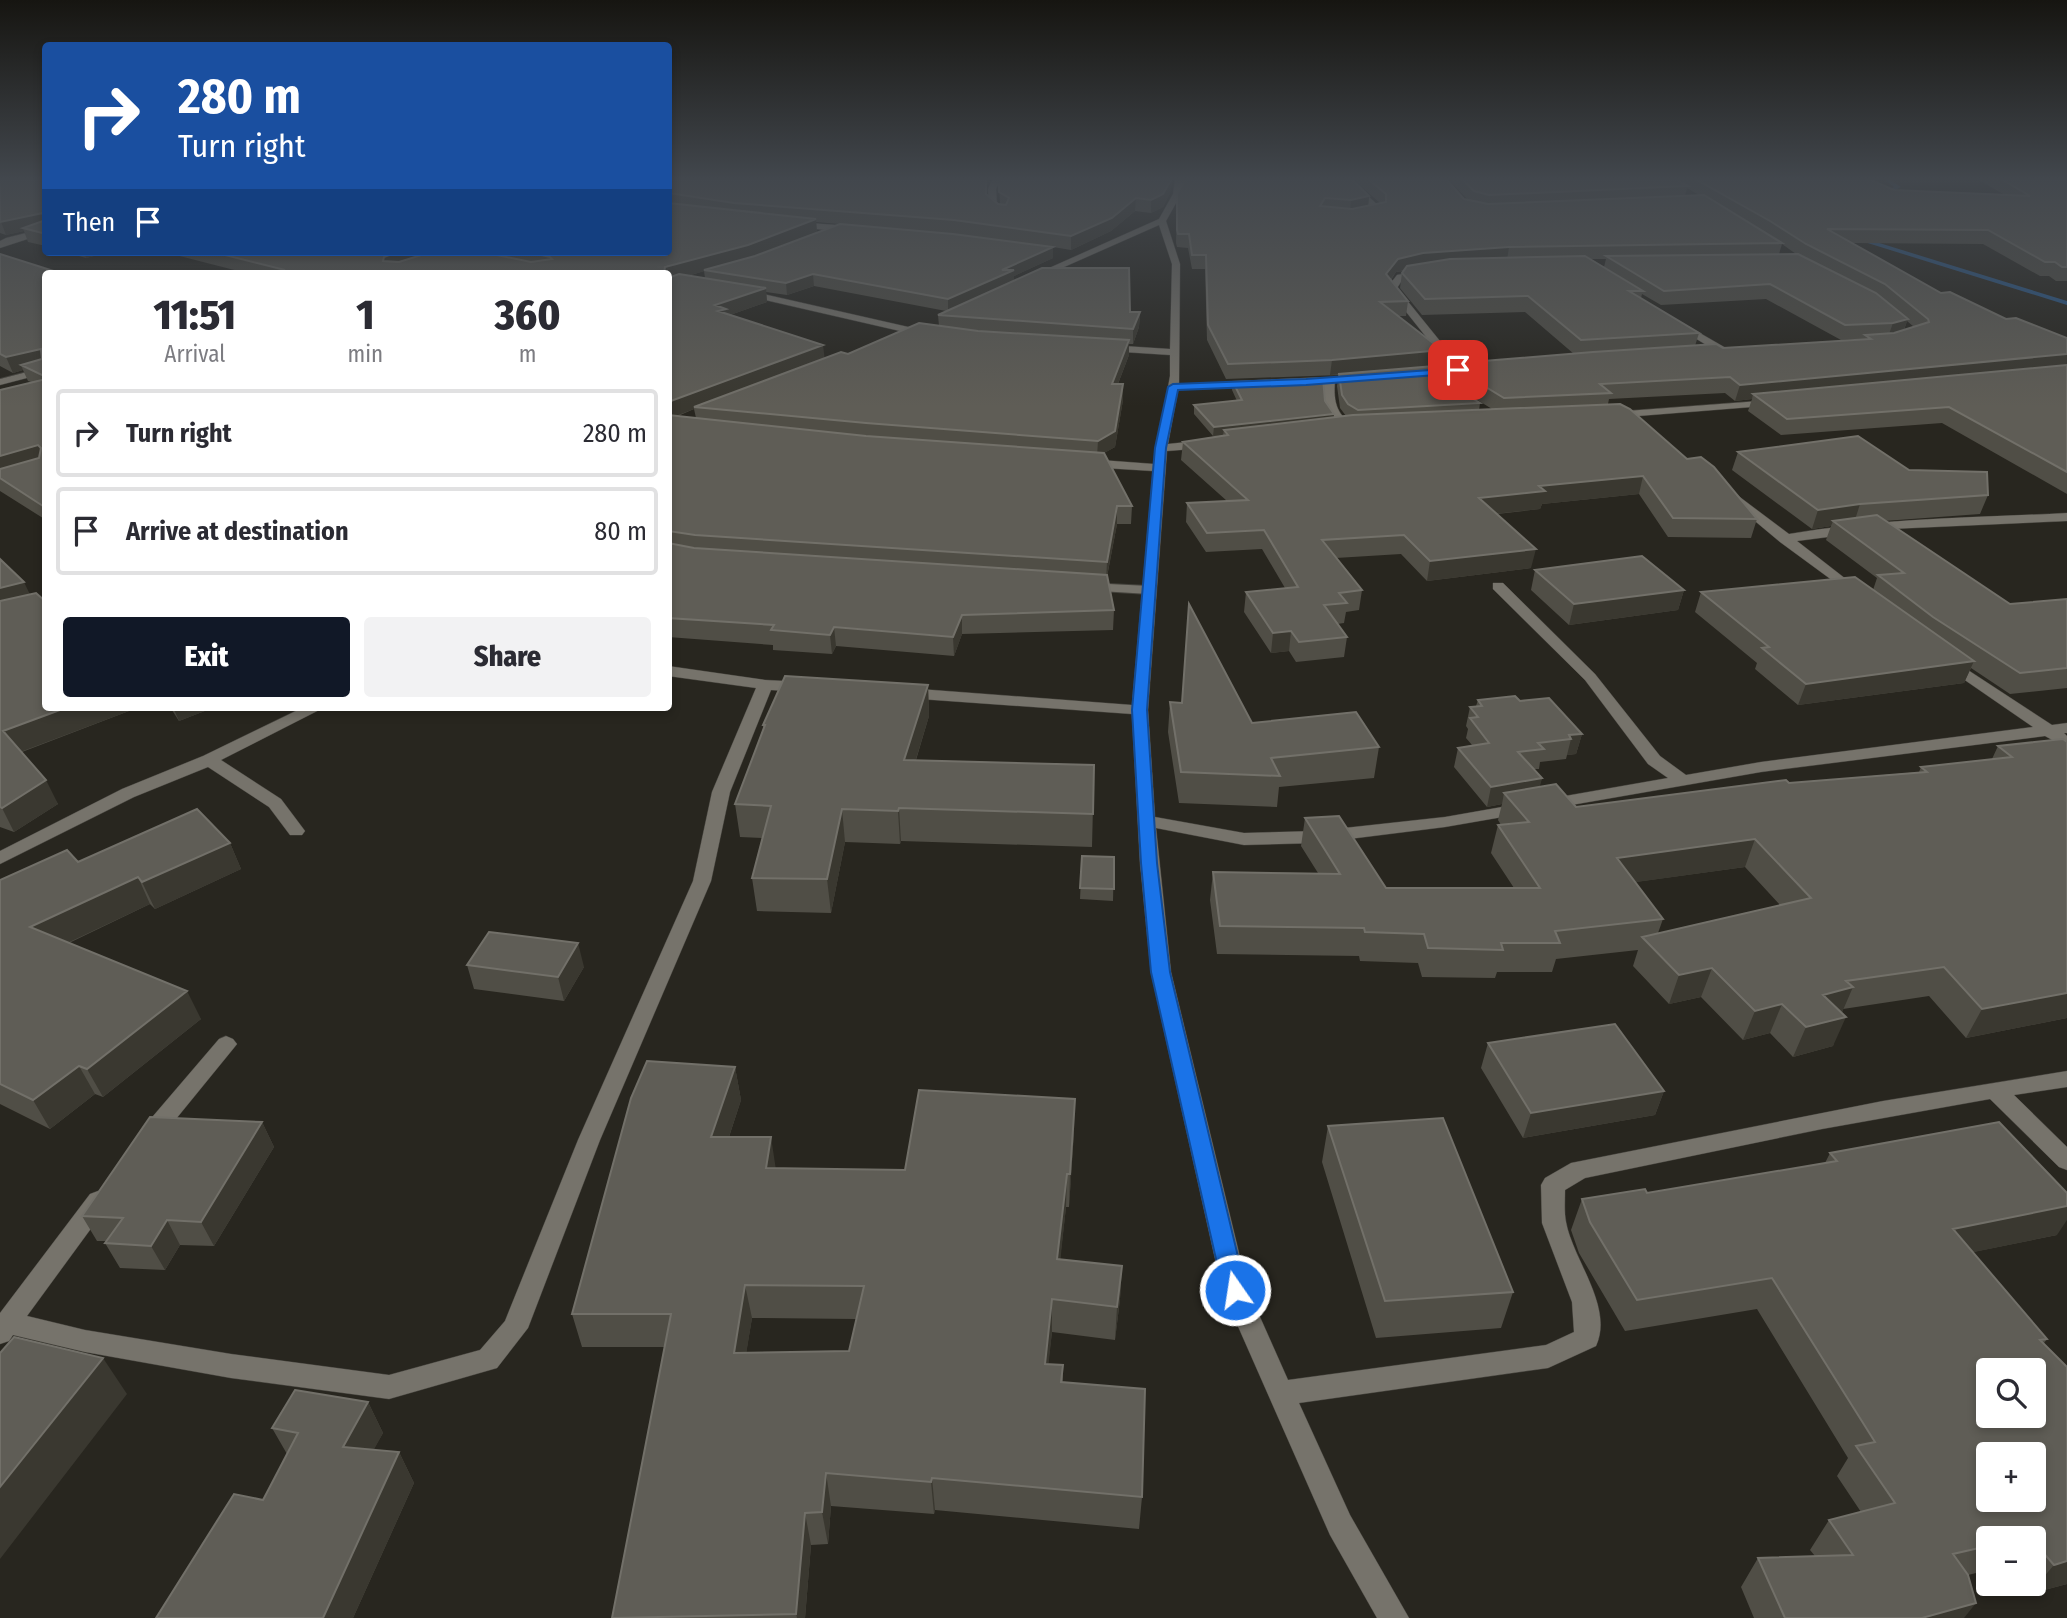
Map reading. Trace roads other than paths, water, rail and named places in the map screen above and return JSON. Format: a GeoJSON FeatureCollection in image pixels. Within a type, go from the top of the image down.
{"type":"FeatureCollection","features":[{"type":"Feature","properties":{"kind":"street"},"geometry":{"type":"LineString","coordinates":[[1076,256],[1080,256]]}},
{"type":"Feature","properties":{"kind":"street"},"geometry":{"type":"LineString","coordinates":[[1029,279],[1080,256]]}},
{"type":"Feature","properties":{"kind":"street"},"geometry":{"type":"LineString","coordinates":[[1173,256],[1176,264],[1176,352],[1173,387],[1161,448],[1139,710],[1161,972],[1235,1290],[1340,1525],[1394,1618]]}},
{"type":"Feature","properties":{"kind":"street"},"geometry":{"type":"LineString","coordinates":[[1433,271],[1400,277],[1392,288],[1458,370]]}},
{"type":"Feature","properties":{"kind":"street"},"geometry":{"type":"LineString","coordinates":[[735,291],[776,298],[915,332],[941,335]]}},
{"type":"Feature","properties":{"kind":"street"},"geometry":{"type":"LineString","coordinates":[[1669,318],[1727,354]]}},
{"type":"Feature","properties":{"kind":"street"},"geometry":{"type":"LineString","coordinates":[[897,340],[934,323]]}},
{"type":"Feature","properties":{"kind":"street"},"geometry":{"type":"LineString","coordinates":[[1097,347],[1176,352]]}},
{"type":"Feature","properties":{"kind":"street"},"geometry":{"type":"LineString","coordinates":[[1702,355],[1741,353]]}},
{"type":"Feature","properties":{"kind":"street"},"geometry":{"type":"LineString","coordinates":[[1394,376],[1493,367]]}},
{"type":"Feature","properties":{"kind":"street"},"geometry":{"type":"LineString","coordinates":[[1437,383],[1458,370]]}},
{"type":"Feature","properties":{"kind":"street"},"geometry":{"type":"LineString","coordinates":[[0,382],[42,371]]}},
{"type":"Feature","properties":{"kind":"street"},"geometry":{"type":"LineString","coordinates":[[1281,384],[1343,380]]}},
{"type":"Feature","properties":{"kind":"street"},"geometry":{"type":"LineString","coordinates":[[1330,381],[1327,395],[1332,412],[1349,427]]}},
{"type":"Feature","properties":{"kind":"street"},"geometry":{"type":"LineString","coordinates":[[1173,387],[1268,384]]}},
{"type":"Feature","properties":{"kind":"street"},"geometry":{"type":"LineString","coordinates":[[1643,428],[1611,415],[1790,401]]}},
{"type":"Feature","properties":{"kind":"street"},"geometry":{"type":"LineString","coordinates":[[1329,429],[1367,427]]}},
{"type":"Feature","properties":{"kind":"street"},"geometry":{"type":"LineString","coordinates":[[1161,448],[1219,442]]}},
{"type":"Feature","properties":{"kind":"street"},"geometry":{"type":"LineString","coordinates":[[1067,461],[1161,468]]}},
{"type":"Feature","properties":{"kind":"street"},"geometry":{"type":"LineString","coordinates":[[1721,486],[1863,599]]}},
{"type":"Feature","properties":{"kind":"street"},"geometry":{"type":"LineString","coordinates":[[1785,539],[1820,532],[1908,524],[2067,517]]}},
{"type":"Feature","properties":{"kind":"street"},"geometry":{"type":"LineString","coordinates":[[1498,586],[1590,677],[1654,760],[1683,781]]}},
{"type":"Feature","properties":{"kind":"street"},"geometry":{"type":"LineString","coordinates":[[1940,656],[2067,743]]}},
{"type":"Feature","properties":{"kind":"street"},"geometry":{"type":"LineString","coordinates":[[672,672],[765,685],[818,688]]}},
{"type":"Feature","properties":{"kind":"street"},"geometry":{"type":"LineString","coordinates":[[111,1185],[5,1328],[231,1366],[389,1387],[488,1360],[514,1328],[594,1128],[702,881],[721,792],[765,685]]}},
{"type":"Feature","properties":{"kind":"street"},"geometry":{"type":"LineString","coordinates":[[885,691],[1139,710]]}},
{"type":"Feature","properties":{"kind":"street"},"geometry":{"type":"LineString","coordinates":[[0,859],[128,793],[209,760],[309,711]]}},
{"type":"Feature","properties":{"kind":"street"},"geometry":{"type":"LineString","coordinates":[[1147,821],[1244,839],[1317,838],[1445,822],[1813,760],[2067,728]]}},
{"type":"Feature","properties":{"kind":"street"},"geometry":{"type":"LineString","coordinates":[[209,760],[275,803],[296,831]]}},
{"type":"Feature","properties":{"kind":"street"},"geometry":{"type":"LineString","coordinates":[[136,1154],[226,1044]]}},
{"type":"Feature","properties":{"kind":"street"},"geometry":{"type":"LineString","coordinates":[[1281,1393],[1548,1356],[1587,1338],[1585,1302],[1554,1223],[1553,1185],[1579,1170],[1994,1089],[2067,1079]]}},
{"type":"Feature","properties":{"kind":"street"},"geometry":{"type":"LineString","coordinates":[[1994,1089],[2067,1161]]}},
{"type":"Feature","properties":{"kind":"lane"},"geometry":{"type":"LineString","coordinates":[[1079,586],[1149,590]]}},
{"type":"Feature","properties":{"kind":"waterway"},"geometry":{"type":"LineString","coordinates":[[1913,256],[2067,303]]}}]}
